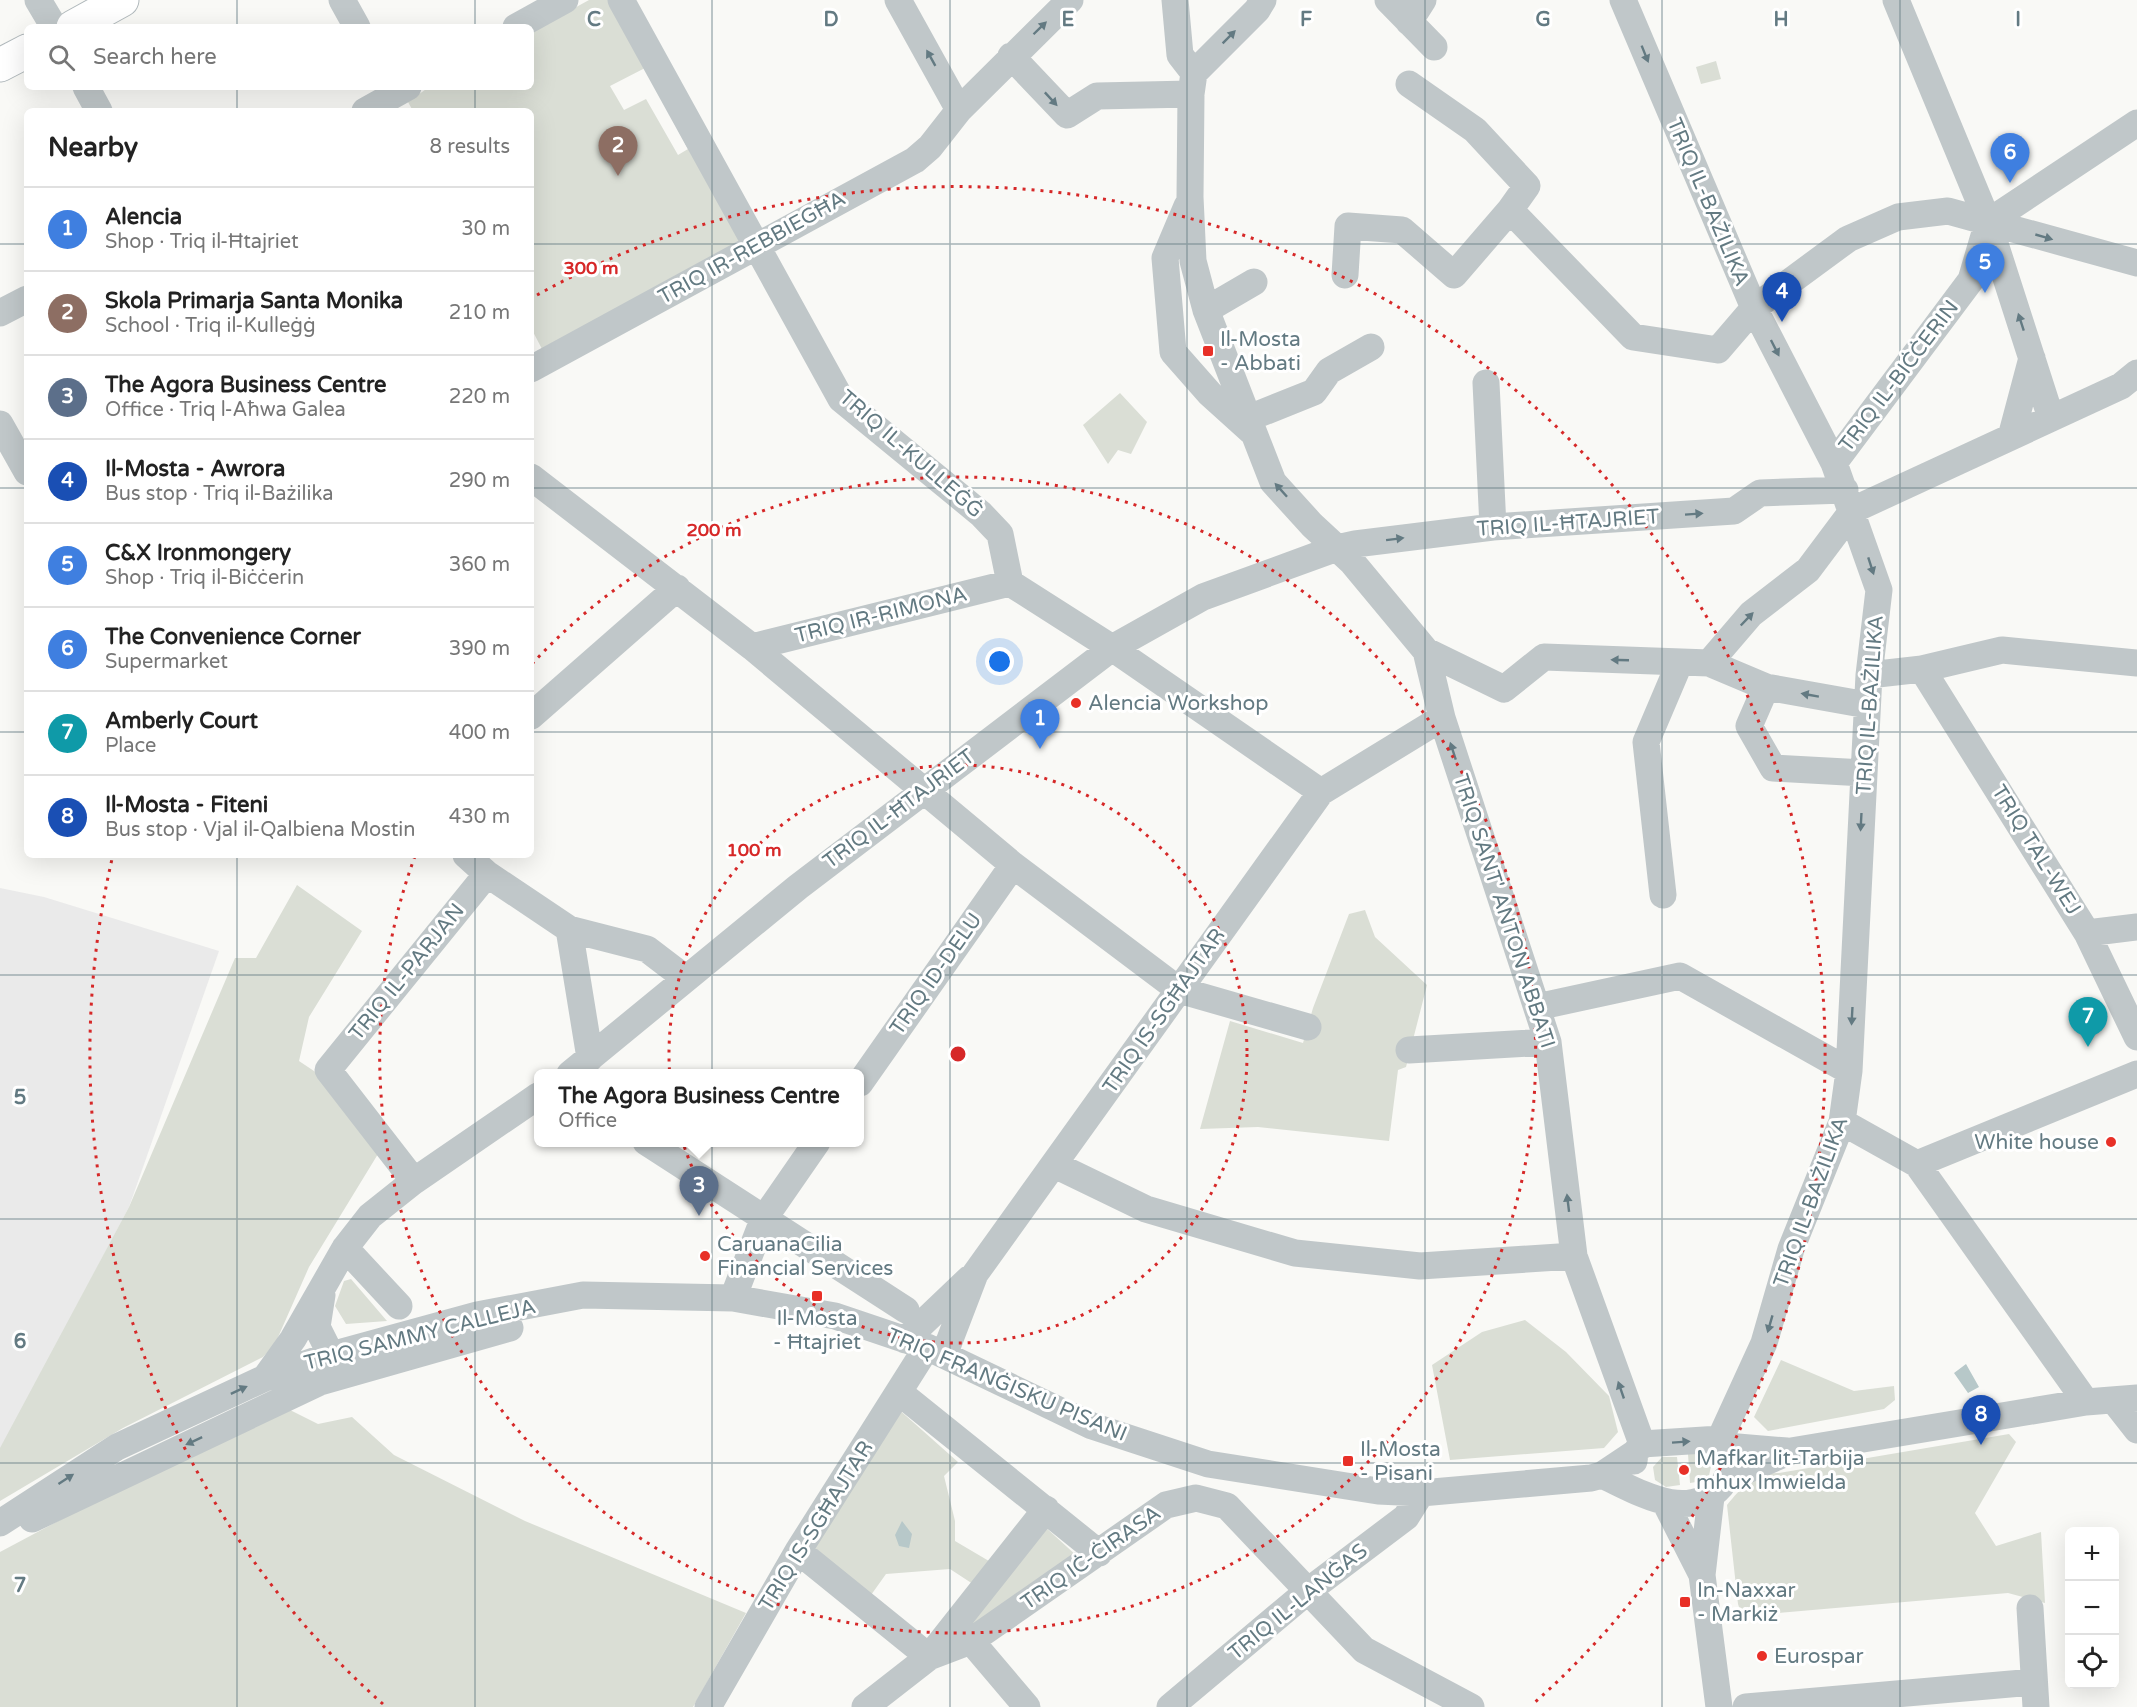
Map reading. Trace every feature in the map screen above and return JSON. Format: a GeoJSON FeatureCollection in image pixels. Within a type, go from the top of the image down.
{"type":"FeatureCollection","features":[{"type":"Feature","properties":{"kind":"main road"},"geometry":{"type":"LineString","coordinates":[[78,24],[122,0]]}},
{"type":"Feature","properties":{"kind":"main road"},"geometry":{"type":"LineString","coordinates":[[0,65],[24,53]]}},
{"type":"Feature","properties":{"kind":"street"},"geometry":{"type":"LineString","coordinates":[[38,0],[52,24]]}},
{"type":"Feature","properties":{"kind":"street"},"geometry":{"type":"LineString","coordinates":[[342,0],[355,24]]}},
{"type":"Feature","properties":{"kind":"street"},"geometry":{"type":"LineString","coordinates":[[521,24],[565,0]]}},
{"type":"Feature","properties":{"kind":"street","name":"TRIQ IL-KULLEĠĠ"},"geometry":{"type":"LineString","coordinates":[[621,0],[755,247],[842,399],[981,514],[1000,534],[1010,583]]}},
{"type":"Feature","properties":{"kind":"street"},"geometry":{"type":"LineString","coordinates":[[898,0],[959,110]]}},
{"type":"Feature","properties":{"kind":"street","name":"TRIQ IR-REBBIEGĦA"},"geometry":{"type":"LineString","coordinates":[[534,362],[915,160],[930,147],[959,110],[1011,56],[1070,0]]}},
{"type":"Feature","properties":{"kind":"street"},"geometry":{"type":"LineString","coordinates":[[1175,0],[1180,55],[1193,83]]}},
{"type":"Feature","properties":{"kind":"street"},"geometry":{"type":"LineString","coordinates":[[1388,0],[1416,11],[1434,47]]}},
{"type":"Feature","properties":{"kind":"street"},"geometry":{"type":"LineString","coordinates":[[1896,0],[1988,222],[2052,417]]}},
{"type":"Feature","properties":{"kind":"street","name":"TRIQ IL-BAŻILIKA"},"geometry":{"type":"LineString","coordinates":[[1621,2],[1754,308],[1834,463],[1879,590],[1869,675],[1849,1071],[1842,1122],[1791,1249],[1764,1343],[1723,1443]]}},
{"type":"Feature","properties":{"kind":"street"},"geometry":{"type":"LineString","coordinates":[[1011,56],[1067,116],[1097,96],[1193,83],[1266,3]]}},
{"type":"Feature","properties":{"kind":"street","name":"TRIQ SANT' ANTON ABBATI"},"geometry":{"type":"LineString","coordinates":[[1193,83],[1190,197],[1193,261],[1206,310],[1273,482],[1312,525],[1344,555],[1426,651],[1442,718],[1548,1042],[1574,1257],[1638,1449],[1634,1476],[1653,1497],[1702,1575]]}},
{"type":"Feature","properties":{"kind":"street"},"geometry":{"type":"LineString","coordinates":[[1345,275],[1348,226],[1402,230],[1454,275],[1510,210],[1527,186],[1475,130],[1409,84]]}},
{"type":"Feature","properties":{"kind":"street"},"geometry":{"type":"LineString","coordinates":[[88,90],[97,108]]}},
{"type":"Feature","properties":{"kind":"street"},"geometry":{"type":"LineString","coordinates":[[371,108],[398,95]]}},
{"type":"Feature","properties":{"kind":"street"},"geometry":{"type":"LineString","coordinates":[[1988,222],[2137,123]]}},
{"type":"Feature","properties":{"kind":"street","name":"TRIQ SANT' ANTON ABBATI"},"geometry":{"type":"LineString","coordinates":[[1190,197],[1165,258],[1173,352],[1210,394],[1250,425]]}},
{"type":"Feature","properties":{"kind":"street"},"geometry":{"type":"LineString","coordinates":[[1510,210],[1633,337],[1718,350],[1754,308],[1848,239],[1898,217],[1948,211],[2137,263]]}},
{"type":"Feature","properties":{"kind":"street","name":"TRIQ IL-BIĊĊERIN"},"geometry":{"type":"LineString","coordinates":[[1834,463],[1971,280],[1988,222]]}},
{"type":"Feature","properties":{"kind":"street"},"geometry":{"type":"LineString","coordinates":[[1206,310],[1254,282]]}},
{"type":"Feature","properties":{"kind":"street"},"geometry":{"type":"LineString","coordinates":[[0,313],[24,301]]}},
{"type":"Feature","properties":{"kind":"street"},"geometry":{"type":"LineString","coordinates":[[1250,425],[1314,392],[1329,371],[1371,347]]}},
{"type":"Feature","properties":{"kind":"street"},"geometry":{"type":"LineString","coordinates":[[2011,436],[2032,358]]}},
{"type":"Feature","properties":{"kind":"street","name":"TRIQ IL-ĦTAJRIET"},"geometry":{"type":"LineString","coordinates":[[580,1066],[685,978],[924,790],[1112,648],[1203,597],[1290,566],[1493,526],[1734,511],[1760,493],[1849,500],[2011,436],[2121,386],[2137,373]]}},
{"type":"Feature","properties":{"kind":"street"},"geometry":{"type":"LineString","coordinates":[[1486,383],[1493,526]]}},
{"type":"Feature","properties":{"kind":"street"},"geometry":{"type":"LineString","coordinates":[[0,424],[24,467]]}},
{"type":"Feature","properties":{"kind":"street"},"geometry":{"type":"LineString","coordinates":[[534,479],[752,647],[1013,865],[1179,990],[1308,1027]]}},
{"type":"Feature","properties":{"kind":"street"},"geometry":{"type":"LineString","coordinates":[[1709,663],[1751,614],[1808,570],[1849,500]]}},
{"type":"Feature","properties":{"kind":"street"},"geometry":{"type":"LineString","coordinates":[[1290,566],[1312,525]]}},
{"type":"Feature","properties":{"kind":"street","name":"TRIQ IL-ĦTAJRIET"},"geometry":{"type":"LineString","coordinates":[[1251,581],[1344,555]]}},
{"type":"Feature","properties":{"kind":"street"},"geometry":{"type":"LineString","coordinates":[[1010,583],[1112,648],[1321,792]]}},
{"type":"Feature","properties":{"kind":"street","name":"TRIQ IR-RIMONA"},"geometry":{"type":"LineString","coordinates":[[752,647],[1010,583]]}},
{"type":"Feature","properties":{"kind":"street"},"geometry":{"type":"LineString","coordinates":[[534,713],[677,588]]}},
{"type":"Feature","properties":{"kind":"street"},"geometry":{"type":"LineString","coordinates":[[1874,639],[1893,657],[1922,669]]}},
{"type":"Feature","properties":{"kind":"street"},"geometry":{"type":"LineString","coordinates":[[1869,675],[1922,669],[2002,650],[2137,663]]}},
{"type":"Feature","properties":{"kind":"street"},"geometry":{"type":"LineString","coordinates":[[1426,651],[1504,689],[1544,657],[1709,663],[1766,687],[1867,705]]}},
{"type":"Feature","properties":{"kind":"street"},"geometry":{"type":"LineString","coordinates":[[1663,895],[1646,742],[1680,662]]}},
{"type":"Feature","properties":{"kind":"street","name":"TRIQ TAL-WEJ"},"geometry":{"type":"LineString","coordinates":[[1922,669],[2087,933],[2137,1037]]}},
{"type":"Feature","properties":{"kind":"street"},"geometry":{"type":"LineString","coordinates":[[1766,687],[1749,726],[1773,768],[1864,774]]}},
{"type":"Feature","properties":{"kind":"street","name":"TRIQ IS-SGĦAJTAR"},"geometry":{"type":"LineString","coordinates":[[719,1703],[798,1551],[900,1393],[926,1348],[975,1274],[1321,792],[1442,718]]}},
{"type":"Feature","properties":{"kind":"street"},"geometry":{"type":"LineString","coordinates":[[469,858],[487,874],[569,929],[647,949],[685,978]]}},
{"type":"Feature","properties":{"kind":"street","name":"TRIQ ID-DELU"},"geometry":{"type":"LineString","coordinates":[[864,1077],[1013,865]]}},
{"type":"Feature","properties":{"kind":"street","name":"TRIQ IL-PARJAN"},"geometry":{"type":"LineString","coordinates":[[414,1181],[328,1070],[487,874]]}},
{"type":"Feature","properties":{"kind":"street"},"geometry":{"type":"LineString","coordinates":[[2087,933],[2137,927]]}},
{"type":"Feature","properties":{"kind":"street"},"geometry":{"type":"LineString","coordinates":[[569,929],[580,1066]]}},
{"type":"Feature","properties":{"kind":"street"},"geometry":{"type":"LineString","coordinates":[[1537,1007],[1680,976],[1849,1071]]}},
{"type":"Feature","properties":{"kind":"street"},"geometry":{"type":"LineString","coordinates":[[1409,1050],[1548,1042]]}},
{"type":"Feature","properties":{"kind":"street"},"geometry":{"type":"LineString","coordinates":[[1917,1164],[2137,1074]]}},
{"type":"Feature","properties":{"kind":"street"},"geometry":{"type":"LineString","coordinates":[[325,1369],[307,1330],[317,1303],[345,1248],[370,1216],[414,1181],[534,1098]]}},
{"type":"Feature","properties":{"kind":"street"},"geometry":{"type":"LineString","coordinates":[[1842,1122],[1917,1164],[2086,1402]]}},
{"type":"Feature","properties":{"kind":"street"},"geometry":{"type":"LineString","coordinates":[[652,1147],[906,1310]]}},
{"type":"Feature","properties":{"kind":"street"},"geometry":{"type":"LineString","coordinates":[[733,1298],[763,1220],[815,1147]]}},
{"type":"Feature","properties":{"kind":"street"},"geometry":{"type":"LineString","coordinates":[[1055,1165],[1146,1209],[1294,1253],[1420,1266],[1574,1257]]}},
{"type":"Feature","properties":{"kind":"street"},"geometry":{"type":"LineString","coordinates":[[345,1248],[399,1306]]}},
{"type":"Feature","properties":{"kind":"street"},"geometry":{"type":"LineString","coordinates":[[926,1348],[975,1274]]}},
{"type":"Feature","properties":{"kind":"street","name":"TRIQ SAMMY CALLEJA"},"geometry":{"type":"LineString","coordinates":[[0,1534],[379,1341],[477,1315],[571,1298],[627,1296],[733,1298]]}},
{"type":"Feature","properties":{"kind":"street","name":"TRIQ SAMMY CALLEJA"},"geometry":{"type":"LineString","coordinates":[[0,1523],[117,1447],[266,1378],[325,1369],[587,1311],[627,1296]]}},
{"type":"Feature","properties":{"kind":"street","name":"TRIQ FRANĠISKU PISANI"},"geometry":{"type":"LineString","coordinates":[[733,1298],[835,1316],[926,1348],[1092,1426],[1208,1464],[1378,1491],[1421,1493],[1602,1475],[1638,1449]]}},
{"type":"Feature","properties":{"kind":"street"},"geometry":{"type":"LineString","coordinates":[[317,1303],[340,1330],[379,1341]]}},
{"type":"Feature","properties":{"kind":"street"},"geometry":{"type":"LineString","coordinates":[[266,1378],[317,1303]]}},
{"type":"Feature","properties":{"kind":"street"},"geometry":{"type":"LineString","coordinates":[[900,1393],[1099,1553]]}},
{"type":"Feature","properties":{"kind":"street"},"geometry":{"type":"LineString","coordinates":[[1638,1449],[1723,1443],[1791,1451],[2086,1402],[2126,1400],[2137,1430]]}},
{"type":"Feature","properties":{"kind":"street"},"geometry":{"type":"LineString","coordinates":[[1719,1707],[1702,1575],[1719,1488],[1730,1453],[1723,1443]]}},
{"type":"Feature","properties":{"kind":"street"},"geometry":{"type":"LineString","coordinates":[[1602,1475],[1653,1497],[1689,1503],[1791,1451]]}},
{"type":"Feature","properties":{"kind":"street","name":"TRIQ IL-LANĠAS"},"geometry":{"type":"LineString","coordinates":[[1170,1707],[1308,1591],[1406,1517],[1421,1493]]}},
{"type":"Feature","properties":{"kind":"street","name":"TRIQ IĊ-ĊIRASA"},"geometry":{"type":"LineString","coordinates":[[865,1707],[929,1657],[971,1641],[1166,1505],[1196,1498],[1211,1500],[1227,1506],[1364,1650],[1471,1707]]}},
{"type":"Feature","properties":{"kind":"street"},"geometry":{"type":"LineString","coordinates":[[798,1551],[929,1657],[1046,1509]]}},
{"type":"Feature","properties":{"kind":"street"},"geometry":{"type":"LineString","coordinates":[[1746,1707],[2035,1695],[2030,1608]]}},
{"type":"Feature","properties":{"kind":"street"},"geometry":{"type":"LineString","coordinates":[[971,1641],[1027,1707]]}},
{"type":"Feature","properties":{"kind":"shaded area"},"geometry":{"type":"Polygon","coordinates":[[[589,0],[608,0],[741,241],[542,349],[534,334],[534,108],[411,108],[408,102],[425,90],[534,90],[534,30],[589,0]],[[645,68],[610,86],[624,110],[646,99],[678,155],[688,149],[645,68]]]}},
{"type":"Feature","properties":{"kind":"shaded area"},"geometry":{"type":"Polygon","coordinates":[[[1716,61],[1721,79],[1701,84],[1696,67],[1716,61]]]}},
{"type":"Feature","properties":{"kind":"shaded area"},"geometry":{"type":"Polygon","coordinates":[[[1120,393],[1147,422],[1131,454],[1118,450],[1108,464],[1083,425],[1120,393]]]}},
{"type":"Feature","properties":{"kind":"shaded area"},"geometry":{"type":"Polygon","coordinates":[[[297,885],[362,931],[309,1017],[299,1061],[317,1073],[378,1154],[309,1267],[275,1344],[263,1357],[123,1428],[0,1501],[0,1448],[129,1207],[235,958],[256,958],[297,885]]]}},
{"type":"Feature","properties":{"kind":"shaded area"},"geometry":{"type":"Polygon","coordinates":[[[0,888],[44,897],[219,951],[129,1207],[0,1451],[0,888]]]}},
{"type":"Feature","properties":{"kind":"shaded area"},"geometry":{"type":"Polygon","coordinates":[[[1365,910],[1375,937],[1427,985],[1406,1067],[1398,1070],[1389,1141],[1258,1127],[1200,1129],[1230,1021],[1303,1043],[1313,1008],[1349,914],[1365,910]]]}},
{"type":"Feature","properties":{"kind":"shaded area"},"geometry":{"type":"Polygon","coordinates":[[[351,1279],[387,1321],[346,1324],[335,1306],[344,1281],[351,1279]]]}},
{"type":"Feature","properties":{"kind":"shaded area"},"geometry":{"type":"Polygon","coordinates":[[[1525,1320],[1566,1352],[1609,1396],[1618,1432],[1604,1448],[1450,1460],[1432,1365],[1482,1332],[1525,1320]]]}},
{"type":"Feature","properties":{"kind":"shaded area"},"geometry":{"type":"Polygon","coordinates":[[[1781,1360],[1854,1391],[1894,1386],[1895,1400],[1884,1409],[1768,1431],[1754,1417],[1781,1360]]]}},
{"type":"Feature","properties":{"kind":"shaded area"},"geometry":{"type":"Polygon","coordinates":[[[1966,1364],[1979,1387],[1968,1393],[1954,1373],[1966,1364]]]}},
{"type":"Feature","properties":{"kind":"shaded area"},"geometry":{"type":"Polygon","coordinates":[[[896,1407],[958,1462],[944,1476],[955,1521],[955,1541],[994,1564],[976,1586],[950,1569],[886,1574],[871,1595],[808,1546],[896,1407]]]}},
{"type":"Feature","properties":{"kind":"shaded area"},"geometry":{"type":"Polygon","coordinates":[[[288,1409],[318,1424],[352,1417],[394,1455],[525,1521],[746,1613],[693,1707],[0,1707],[0,1552],[152,1471],[288,1409]]]}},
{"type":"Feature","properties":{"kind":"shaded area"},"geometry":{"type":"Polygon","coordinates":[[[2009,1434],[2016,1442],[1975,1513],[1996,1546],[2041,1532],[2045,1603],[2008,1593],[1742,1616],[1738,1604],[1727,1505],[1749,1482],[1770,1473],[2009,1434]]]}},
{"type":"Feature","properties":{"kind":"shaded area"},"geometry":{"type":"Polygon","coordinates":[[[1688,1454],[1704,1454],[1712,1462],[1708,1480],[1690,1483],[1688,1454]]]}},
{"type":"Feature","properties":{"kind":"shaded area"},"geometry":{"type":"Polygon","coordinates":[[[1662,1457],[1677,1457],[1680,1485],[1666,1487],[1655,1480],[1653,1467],[1662,1457]]]}},
{"type":"Feature","properties":{"kind":"shaded area"},"geometry":{"type":"Polygon","coordinates":[[[902,1521],[912,1534],[909,1548],[899,1546],[895,1535],[902,1521]]]}},
{"type":"Feature","properties":{"kind":"shaded area"},"geometry":{"type":"Polygon","coordinates":[[[1043,1525],[1078,1557],[964,1631],[1043,1525]]]}},
{"type":"Feature","properties":{"kind":"place","name":"Skola Primarja Santa Monika"},"geometry":{"type":"Point","coordinates":[618,176]}},
{"type":"Feature","properties":{"kind":"place","name":"The Convenience Corner"},"geometry":{"type":"Point","coordinates":[2010,183]}},
{"type":"Feature","properties":{"kind":"place","name":"C&X Ironmongery"},"geometry":{"type":"Point","coordinates":[1985,293]}},
{"type":"Feature","properties":{"kind":"place","name":"Il-Mosta - Awrora"},"geometry":{"type":"Point","coordinates":[1782,322]}},
{"type":"Feature","properties":{"kind":"place","name":"Il-Mosta - Abbati"},"geometry":{"type":"Point","coordinates":[1208,351]}},
{"type":"Feature","properties":{"kind":"place","name":"Alencia Workshop"},"geometry":{"type":"Point","coordinates":[1076,703]}},
{"type":"Feature","properties":{"kind":"place","name":"Alencia"},"geometry":{"type":"Point","coordinates":[1040,749]}},
{"type":"Feature","properties":{"kind":"place","name":"Amberly Court"},"geometry":{"type":"Point","coordinates":[2088,1047]}},
{"type":"Feature","properties":{"kind":"place","name":"White house"},"geometry":{"type":"Point","coordinates":[2111,1142]}},
{"type":"Feature","properties":{"kind":"place","name":"The Agora Business Centre"},"geometry":{"type":"Point","coordinates":[699,1216]}},
{"type":"Feature","properties":{"kind":"place","name":"CaruanaCilia Financial Services"},"geometry":{"type":"Point","coordinates":[705,1256]}},
{"type":"Feature","properties":{"kind":"place","name":"Il-Mosta - Ħtajriet"},"geometry":{"type":"Point","coordinates":[817,1296]}},
{"type":"Feature","properties":{"kind":"place","name":"Il-Mosta - Fiteni"},"geometry":{"type":"Point","coordinates":[1981,1445]}},
{"type":"Feature","properties":{"kind":"place","name":"Il-Mosta - Pisani"},"geometry":{"type":"Point","coordinates":[1348,1461]}},
{"type":"Feature","properties":{"kind":"place","name":"Mafkar lit-Tarbija mhux Imwielda"},"geometry":{"type":"Point","coordinates":[1684,1470]}},
{"type":"Feature","properties":{"kind":"place","name":"In-Naxxar - Markiż"},"geometry":{"type":"Point","coordinates":[1685,1602]}},
{"type":"Feature","properties":{"kind":"place","name":"Eurospar"},"geometry":{"type":"Point","coordinates":[1762,1656]}}]}
